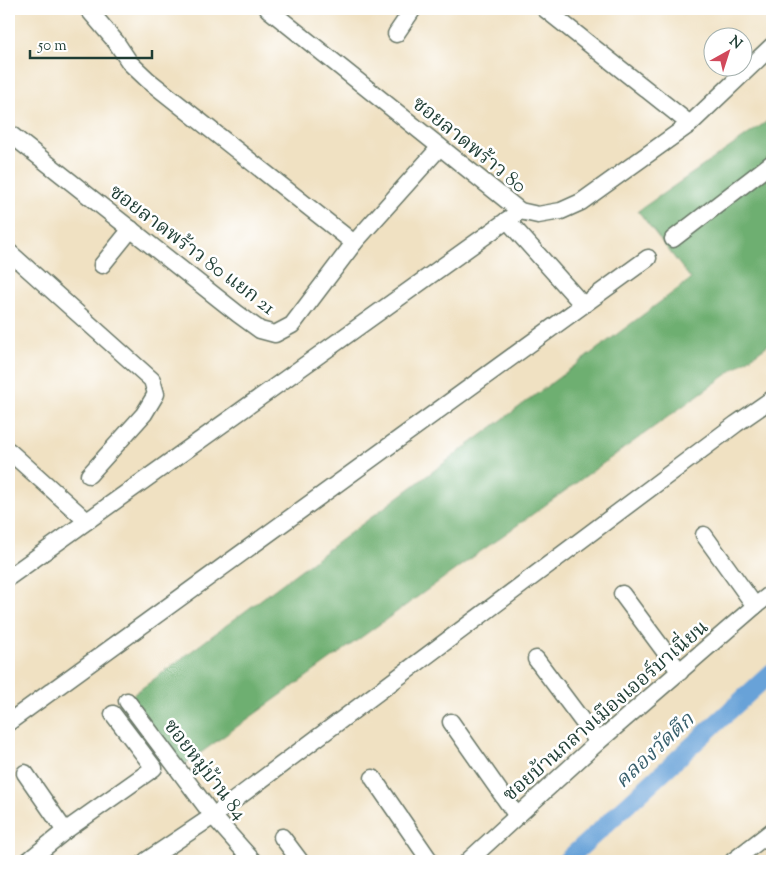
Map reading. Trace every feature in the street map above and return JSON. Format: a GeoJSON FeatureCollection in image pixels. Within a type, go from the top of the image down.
{"type":"FeatureCollection","features":[{"type":"Feature","properties":{"kind":"street"},"geometry":{"type":"LineString","coordinates":[[88,9],[130,62],[148,80],[354,243]]}},
{"type":"Feature","properties":{"kind":"street","name":"ซอยลาดพร้าว 80"},"geometry":{"type":"LineString","coordinates":[[268,9],[440,147],[514,216],[538,215],[561,211],[581,202],[690,124],[772,46]]}},
{"type":"Feature","properties":{"kind":"street"},"geometry":{"type":"LineString","coordinates":[[396,34],[413,9]]}},
{"type":"Feature","properties":{"kind":"street"},"geometry":{"type":"LineString","coordinates":[[545,9],[690,124]]}},
{"type":"Feature","properties":{"kind":"street","name":"ซอยลาดพร้าว 80 แยก 21"},"geometry":{"type":"LineString","coordinates":[[9,133],[238,314],[260,330],[275,334],[292,324],[354,243],[440,147]]}},
{"type":"Feature","properties":{"kind":"street"},"geometry":{"type":"LineString","coordinates":[[674,239],[772,163]]}},
{"type":"Feature","properties":{"kind":"street"},"geometry":{"type":"LineString","coordinates":[[9,577],[514,216],[583,305]]}},
{"type":"Feature","properties":{"kind":"street"},"geometry":{"type":"LineString","coordinates":[[102,265],[131,229]]}},
{"type":"Feature","properties":{"kind":"street"},"geometry":{"type":"LineString","coordinates":[[9,252],[152,380],[156,394],[144,414],[89,474]]}},
{"type":"Feature","properties":{"kind":"street"},"geometry":{"type":"LineString","coordinates":[[9,722],[648,258]]}},
{"type":"Feature","properties":{"kind":"street"},"geometry":{"type":"LineString","coordinates":[[146,861],[213,816],[772,399]]}},
{"type":"Feature","properties":{"kind":"street"},"geometry":{"type":"LineString","coordinates":[[9,451],[87,521]]}},
{"type":"Feature","properties":{"kind":"street"},"geometry":{"type":"LineString","coordinates":[[704,535],[755,606]]}},
{"type":"Feature","properties":{"kind":"street"},"geometry":{"type":"LineString","coordinates":[[622,594],[680,672]]}},
{"type":"Feature","properties":{"kind":"street","name":"ซอยบ้านกลางเมืองเออร์บาเนี่ยน"},"geometry":{"type":"LineString","coordinates":[[468,861],[598,742],[755,606],[772,594]]}},
{"type":"Feature","properties":{"kind":"street"},"geometry":{"type":"LineString","coordinates":[[536,659],[598,742]]}},
{"type":"Feature","properties":{"kind":"street","name":"ซอยหมู่บ้าน 84"},"geometry":{"type":"LineString","coordinates":[[127,701],[213,816],[253,861]]}},
{"type":"Feature","properties":{"kind":"street"},"geometry":{"type":"LineString","coordinates":[[28,861],[65,831],[154,768],[114,714]]}},
{"type":"Feature","properties":{"kind":"street"},"geometry":{"type":"LineString","coordinates":[[451,722],[517,816]]}},
{"type":"Feature","properties":{"kind":"street"},"geometry":{"type":"LineString","coordinates":[[25,773],[65,831]]}},
{"type":"Feature","properties":{"kind":"street"},"geometry":{"type":"LineString","coordinates":[[373,778],[430,861]]}},
{"type":"Feature","properties":{"kind":"street"},"geometry":{"type":"LineString","coordinates":[[733,861],[772,831]]}},
{"type":"Feature","properties":{"kind":"street"},"geometry":{"type":"LineString","coordinates":[[282,838],[300,861]]}},
{"type":"Feature","properties":{"kind":"green space"},"geometry":{"type":"Polygon","coordinates":[[[772,118],[772,342],[174,772],[122,703],[691,279],[638,211],[772,118]]]}},
{"type":"Feature","properties":{"kind":"waterway","name":"คลองวัดตึก"},"geometry":{"type":"LineString","coordinates":[[566,861],[772,672]]}}]}
